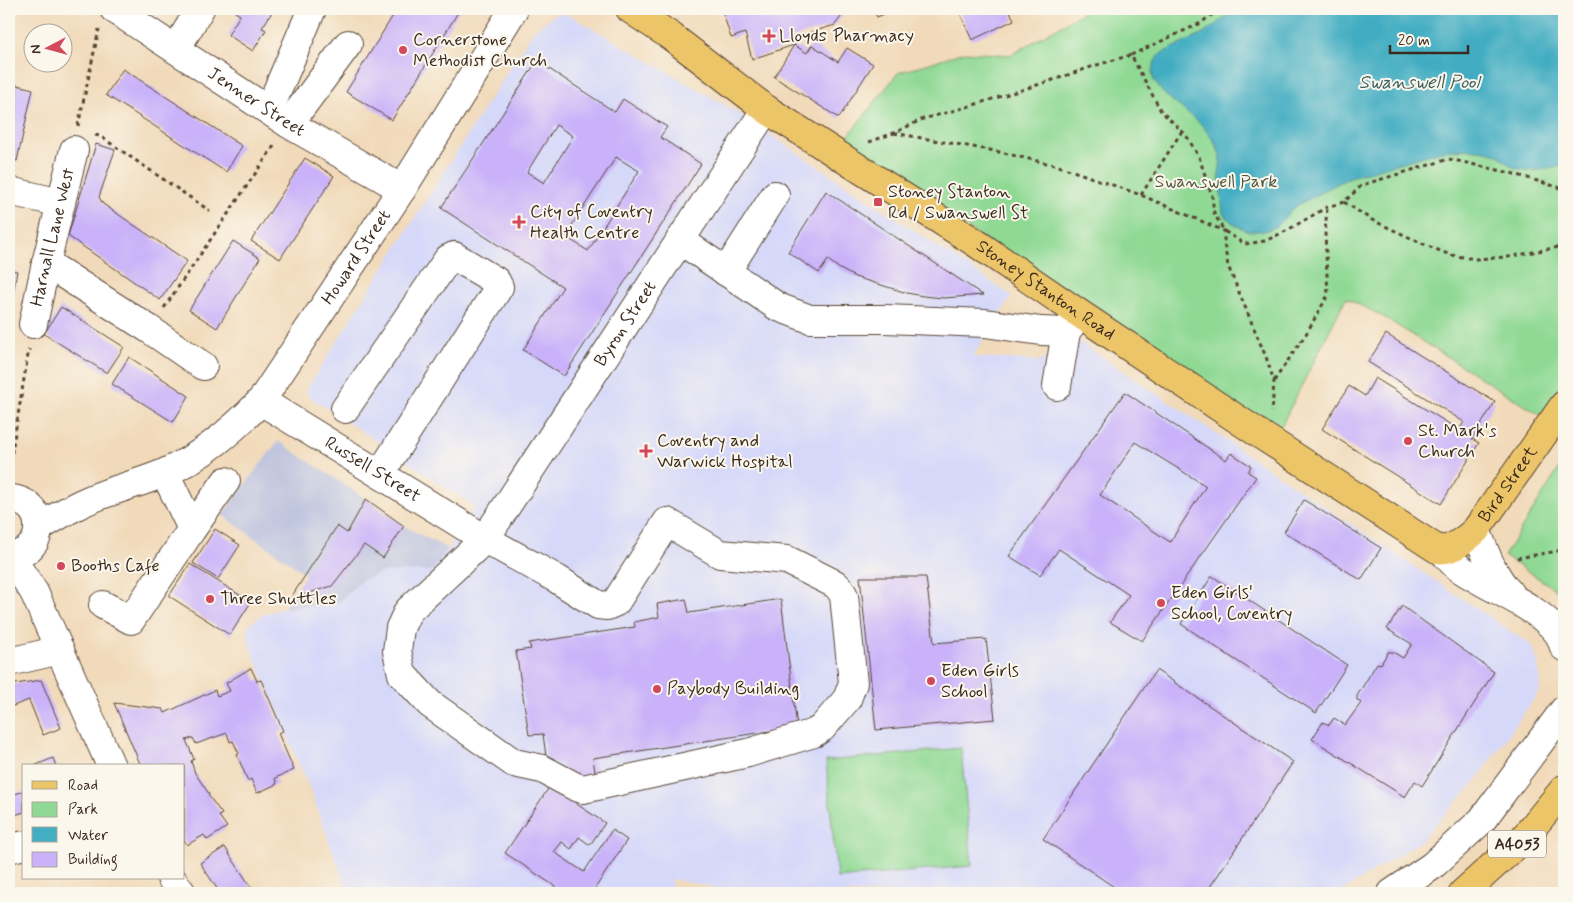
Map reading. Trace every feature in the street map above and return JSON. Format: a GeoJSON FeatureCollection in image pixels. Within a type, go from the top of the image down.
{"type":"FeatureCollection","features":[{"type":"Feature","properties":{"kind":"main road","name":"Stoney Stanton Road"},"geometry":{"type":"LineString","coordinates":[[630,9],[672,37],[766,109],[976,242],[1073,323],[1261,435],[1441,550]]}},
{"type":"Feature","properties":{"kind":"main road"},"geometry":{"type":"LineString","coordinates":[[659,9],[660,23],[672,37]]}},
{"type":"Feature","properties":{"kind":"main road","name":"Bird Street"},"geometry":{"type":"LineString","coordinates":[[1441,550],[1462,541],[1476,530],[1564,405]]}},
{"type":"Feature","properties":{"kind":"main road","name":"A4053"},"geometry":{"type":"LineString","coordinates":[[1463,893],[1523,839],[1564,788]]}},
{"type":"Feature","properties":{"kind":"street"},"geometry":{"type":"LineString","coordinates":[[176,49],[200,9]]}},
{"type":"Feature","properties":{"kind":"street"},"geometry":{"type":"LineString","coordinates":[[279,117],[312,9]]}},
{"type":"Feature","properties":{"kind":"street","name":"Howard Street"},"geometry":{"type":"LineString","coordinates":[[21,533],[78,504],[165,473],[221,440],[261,401],[402,189],[514,9]]}},
{"type":"Feature","properties":{"kind":"street","name":"Jenner Street"},"geometry":{"type":"LineString","coordinates":[[107,15],[176,49],[279,117],[402,189]]}},
{"type":"Feature","properties":{"kind":"street"},"geometry":{"type":"LineString","coordinates":[[279,117],[348,44]]}},
{"type":"Feature","properties":{"kind":"street","name":"Byron Street"},"geometry":{"type":"LineString","coordinates":[[485,538],[766,109]]}},
{"type":"Feature","properties":{"kind":"street","name":"Harnall Lane West"},"geometry":{"type":"LineString","coordinates":[[33,324],[76,140]]}},
{"type":"Feature","properties":{"kind":"street"},"geometry":{"type":"LineString","coordinates":[[9,191],[61,203]]}},
{"type":"Feature","properties":{"kind":"street"},"geometry":{"type":"LineString","coordinates":[[726,272],[775,195]]}},
{"type":"Feature","properties":{"kind":"street"},"geometry":{"type":"LineString","coordinates":[[680,240],[778,307],[810,319],[885,319],[985,323],[1042,331],[1073,323],[1057,386]]}},
{"type":"Feature","properties":{"kind":"street"},"geometry":{"type":"LineString","coordinates":[[345,409],[448,259],[454,256],[496,281],[499,287],[380,474]]}},
{"type":"Feature","properties":{"kind":"street"},"geometry":{"type":"LineString","coordinates":[[46,263],[203,366]]}},
{"type":"Feature","properties":{"kind":"street","name":"Russell Street"},"geometry":{"type":"LineString","coordinates":[[261,401],[598,605],[607,606],[616,602],[667,522],[720,554],[787,560],[835,584],[844,596],[853,683],[847,699],[822,728],[814,733],[748,754],[583,788],[576,788],[542,769],[514,763],[430,704],[402,674],[397,651],[400,628],[408,611],[485,538]]}},
{"type":"Feature","properties":{"kind":"street"},"geometry":{"type":"LineString","coordinates":[[165,473],[192,529]]}},
{"type":"Feature","properties":{"kind":"street"},"geometry":{"type":"LineString","coordinates":[[103,605],[131,620],[226,481]]}},
{"type":"Feature","properties":{"kind":"street"},"geometry":{"type":"LineString","coordinates":[[1476,530],[1488,563],[1512,598]]}},
{"type":"Feature","properties":{"kind":"street"},"geometry":{"type":"LineString","coordinates":[[21,533],[34,592],[110,764]]}},
{"type":"Feature","properties":{"kind":"street"},"geometry":{"type":"LineString","coordinates":[[1441,550],[1456,566],[1512,598],[1545,620],[1558,634],[1564,647]]}},
{"type":"Feature","properties":{"kind":"street"},"geometry":{"type":"LineString","coordinates":[[9,662],[60,650]]}},
{"type":"Feature","properties":{"kind":"street"},"geometry":{"type":"LineString","coordinates":[[1392,893],[1432,866],[1482,820],[1564,710]]}},
{"type":"Feature","properties":{"kind":"street"},"geometry":{"type":"LineString","coordinates":[[172,880],[182,893]]}},
{"type":"Feature","properties":{"kind":"path"},"geometry":{"type":"LineString","coordinates":[[840,156],[850,149],[923,120],[1056,79],[1097,64],[1131,55],[1202,23],[1219,9]]}},
{"type":"Feature","properties":{"kind":"path"},"geometry":{"type":"LineString","coordinates":[[107,15],[76,140],[100,136],[210,211]]}},
{"type":"Feature","properties":{"kind":"path"},"geometry":{"type":"LineString","coordinates":[[1131,55],[1161,111],[1186,135],[1199,158],[1212,196],[1214,213],[1224,231],[1228,266],[1266,357],[1274,382],[1272,412],[1261,435]]}},
{"type":"Feature","properties":{"kind":"path"},"geometry":{"type":"LineString","coordinates":[[149,329],[279,117]]}},
{"type":"Feature","properties":{"kind":"path"},"geometry":{"type":"LineString","coordinates":[[1141,196],[1182,131]]}},
{"type":"Feature","properties":{"kind":"path"},"geometry":{"type":"LineString","coordinates":[[894,133],[995,151],[1059,166],[1141,196],[1224,231],[1245,244],[1265,241],[1327,207],[1344,202],[1362,185],[1449,159],[1511,173],[1564,189]]}},
{"type":"Feature","properties":{"kind":"path"},"geometry":{"type":"LineString","coordinates":[[1344,202],[1372,220],[1450,255],[1475,259],[1508,257],[1564,246]]}},
{"type":"Feature","properties":{"kind":"path"},"geometry":{"type":"LineString","coordinates":[[1274,382],[1306,334],[1328,295],[1327,207]]}},
{"type":"Feature","properties":{"kind":"path"},"geometry":{"type":"LineString","coordinates":[[9,469],[33,324]]}},
{"type":"Feature","properties":{"kind":"shaded area"},"geometry":{"type":"Polygon","coordinates":[[[564,14],[573,17],[735,111],[1012,296],[972,357],[1040,361],[1078,341],[1531,645],[1538,663],[1540,690],[1476,781],[1420,841],[1340,893],[744,893],[671,879],[673,893],[348,893],[313,797],[248,641],[248,625],[262,615],[284,608],[332,604],[340,601],[362,580],[383,572],[431,571],[448,549],[474,506],[307,395],[307,389],[533,31],[554,15],[564,14]]]}},
{"type":"Feature","properties":{"kind":"shaded area"},"geometry":{"type":"Polygon","coordinates":[[[278,441],[404,526],[448,549],[431,571],[383,572],[362,580],[340,601],[332,604],[284,608],[306,574],[222,515],[278,441]]]}},
{"type":"Feature","properties":{"kind":"green space","name":"Swanswell Park"},"geometry":{"type":"Polygon","coordinates":[[[1089,9],[1564,9],[1564,392],[1545,418],[1382,316],[1346,298],[1276,436],[850,149],[844,141],[898,73],[964,52],[1011,55],[1089,9]]]}},
{"type":"Feature","properties":{"kind":"green space"},"geometry":{"type":"Polygon","coordinates":[[[1564,461],[1564,595],[1504,556],[1564,461]]]}},
{"type":"Feature","properties":{"kind":"green space"},"geometry":{"type":"Polygon","coordinates":[[[961,748],[972,866],[837,878],[826,761],[961,748]]]}},
{"type":"Feature","properties":{"kind":"water","name":"Swanswell Pool"},"geometry":{"type":"Polygon","coordinates":[[[1235,9],[1564,9],[1564,165],[1545,169],[1523,170],[1511,166],[1500,156],[1490,152],[1469,150],[1442,151],[1350,177],[1303,202],[1291,210],[1276,227],[1265,231],[1248,231],[1235,225],[1223,214],[1219,174],[1221,157],[1214,141],[1201,124],[1164,94],[1154,81],[1152,71],[1155,61],[1162,53],[1203,34],[1235,9]]]}},
{"type":"Feature","properties":{"kind":"building"},"geometry":{"type":"Polygon","coordinates":[[[237,9],[274,9],[262,28],[266,30],[253,51],[228,35],[240,15],[235,12],[237,9]]]}},
{"type":"Feature","properties":{"kind":"building","name":"Cornerstone Methodist Church"},"geometry":{"type":"Polygon","coordinates":[[[397,9],[460,9],[392,120],[346,92],[397,9]]]}},
{"type":"Feature","properties":{"kind":"building","name":"Lloyds Pharmacy"},"geometry":{"type":"Polygon","coordinates":[[[847,9],[835,25],[792,38],[794,45],[752,59],[745,33],[731,38],[722,10],[847,9]]]}},
{"type":"Feature","properties":{"kind":"building"},"geometry":{"type":"Polygon","coordinates":[[[873,9],[896,9],[877,17],[873,9]]]}},
{"type":"Feature","properties":{"kind":"building"},"geometry":{"type":"Polygon","coordinates":[[[958,9],[1009,9],[1014,20],[972,40],[958,9]]]}},
{"type":"Feature","properties":{"kind":"building"},"geometry":{"type":"Polygon","coordinates":[[[794,45],[807,53],[812,45],[838,62],[847,48],[873,64],[839,118],[774,77],[794,45]]]}},
{"type":"Feature","properties":{"kind":"building","name":"City of Coventry Health Centre"},"geometry":{"type":"Polygon","coordinates":[[[537,61],[615,112],[623,99],[667,127],[660,137],[701,164],[564,376],[523,350],[563,287],[441,208],[537,61]],[[556,125],[527,172],[544,183],[573,136],[556,125]],[[616,157],[565,236],[588,251],[639,171],[616,157]]]}},
{"type":"Feature","properties":{"kind":"building"},"geometry":{"type":"Polygon","coordinates":[[[123,69],[242,146],[226,172],[106,95],[123,69]]]}},
{"type":"Feature","properties":{"kind":"building"},"geometry":{"type":"Polygon","coordinates":[[[9,83],[33,89],[17,161],[9,159],[9,83]]]}},
{"type":"Feature","properties":{"kind":"building"},"geometry":{"type":"Polygon","coordinates":[[[96,144],[115,150],[99,197],[103,204],[187,261],[160,300],[68,236],[96,144]]]}},
{"type":"Feature","properties":{"kind":"building"},"geometry":{"type":"Polygon","coordinates":[[[305,158],[334,176],[280,259],[251,241],[305,158]]]}},
{"type":"Feature","properties":{"kind":"building"},"geometry":{"type":"Polygon","coordinates":[[[826,191],[983,295],[944,298],[907,293],[855,277],[828,260],[819,273],[788,252],[826,191]]]}},
{"type":"Feature","properties":{"kind":"building"},"geometry":{"type":"Polygon","coordinates":[[[233,241],[260,258],[217,328],[189,310],[233,241]]]}},
{"type":"Feature","properties":{"kind":"building"},"geometry":{"type":"Polygon","coordinates":[[[9,270],[17,271],[10,311],[9,311],[9,270]]]}},
{"type":"Feature","properties":{"kind":"building"},"geometry":{"type":"Polygon","coordinates":[[[61,307],[124,347],[107,373],[44,334],[61,307]]]}},
{"type":"Feature","properties":{"kind":"building","name":"St. Mark's Church"},"geometry":{"type":"Polygon","coordinates":[[[1386,334],[1495,402],[1472,439],[1479,443],[1441,504],[1322,429],[1349,386],[1365,396],[1375,378],[1459,430],[1464,422],[1368,362],[1386,334]]]}},
{"type":"Feature","properties":{"kind":"building"},"geometry":{"type":"Polygon","coordinates":[[[129,357],[189,396],[173,422],[112,384],[129,357]]]}},
{"type":"Feature","properties":{"kind":"building"},"geometry":{"type":"Polygon","coordinates":[[[1125,392],[1226,460],[1231,453],[1251,466],[1248,472],[1256,477],[1142,641],[1110,622],[1129,595],[1059,549],[1040,575],[1009,556],[1125,392]],[[1135,442],[1100,495],[1170,542],[1206,486],[1135,442]]]}},
{"type":"Feature","properties":{"kind":"building"},"geometry":{"type":"Polygon","coordinates":[[[366,499],[404,526],[383,558],[364,545],[332,586],[290,599],[337,526],[347,533],[366,499]]]}},
{"type":"Feature","properties":{"kind":"building"},"geometry":{"type":"Polygon","coordinates":[[[1304,500],[1381,548],[1361,580],[1284,532],[1304,500]]]}},
{"type":"Feature","properties":{"kind":"building"},"geometry":{"type":"Polygon","coordinates":[[[215,529],[240,545],[218,579],[193,563],[215,529]]]}},
{"type":"Feature","properties":{"kind":"building","name":"Three Shuttles"},"geometry":{"type":"Polygon","coordinates":[[[190,564],[251,602],[230,635],[169,596],[190,564]]]}},
{"type":"Feature","properties":{"kind":"building"},"geometry":{"type":"Polygon","coordinates":[[[1212,576],[1347,665],[1316,713],[1181,624],[1212,576]]]}},
{"type":"Feature","properties":{"kind":"building","name":"Eden Girls School"},"geometry":{"type":"Polygon","coordinates":[[[860,577],[926,577],[934,643],[986,639],[995,719],[876,730],[860,577]]]}},
{"type":"Feature","properties":{"kind":"building","name":"Paybody Building"},"geometry":{"type":"Polygon","coordinates":[[[686,599],[689,613],[781,599],[797,727],[593,758],[596,779],[580,781],[562,768],[561,763],[547,764],[543,734],[529,735],[516,651],[531,649],[529,643],[635,627],[634,622],[659,617],[657,604],[686,599]]]}},
{"type":"Feature","properties":{"kind":"building"},"geometry":{"type":"Polygon","coordinates":[[[1402,606],[1494,672],[1422,786],[1415,781],[1405,797],[1312,739],[1323,722],[1329,725],[1334,718],[1345,725],[1361,703],[1357,700],[1357,696],[1377,663],[1381,664],[1388,652],[1393,652],[1403,658],[1412,644],[1387,629],[1402,606]]]}},
{"type":"Feature","properties":{"kind":"building"},"geometry":{"type":"Polygon","coordinates":[[[251,668],[257,681],[261,680],[283,731],[278,733],[294,770],[275,778],[277,784],[257,793],[251,779],[248,781],[237,755],[239,754],[233,741],[230,742],[227,733],[196,744],[193,738],[186,740],[194,759],[191,761],[195,773],[222,814],[219,816],[227,827],[207,840],[204,835],[187,845],[185,842],[185,764],[140,764],[114,703],[163,709],[165,713],[215,690],[217,696],[230,691],[226,683],[251,668]]]}},
{"type":"Feature","properties":{"kind":"building"},"geometry":{"type":"Polygon","coordinates":[[[1156,670],[1293,762],[1206,893],[1123,893],[1043,839],[1156,670]]]}},
{"type":"Feature","properties":{"kind":"building"},"geometry":{"type":"Polygon","coordinates":[[[41,680],[61,728],[43,735],[29,700],[10,707],[9,703],[9,685],[41,680]]]}},
{"type":"Feature","properties":{"kind":"building"},"geometry":{"type":"Polygon","coordinates":[[[53,758],[55,764],[39,764],[53,758]]]}},
{"type":"Feature","properties":{"kind":"building"},"geometry":{"type":"Polygon","coordinates":[[[550,786],[605,823],[590,845],[579,837],[571,849],[562,842],[554,852],[584,872],[612,830],[627,840],[592,893],[565,893],[505,853],[550,786]]]}},
{"type":"Feature","properties":{"kind":"building"},"geometry":{"type":"Polygon","coordinates":[[[22,792],[22,813],[9,817],[9,796],[22,792]]]}},
{"type":"Feature","properties":{"kind":"building"},"geometry":{"type":"Polygon","coordinates":[[[225,847],[255,893],[220,893],[200,863],[225,847]]]}},
{"type":"Feature","properties":{"kind":"place","name":"Lloyds Pharmacy"},"geometry":{"type":"Point","coordinates":[769,36]}},
{"type":"Feature","properties":{"kind":"place","name":"Cornerstone Methodist Church"},"geometry":{"type":"Point","coordinates":[403,50]}},
{"type":"Feature","properties":{"kind":"place","name":"Stoney Stanton Rd / Swanswell St"},"geometry":{"type":"Point","coordinates":[878,202]}},
{"type":"Feature","properties":{"kind":"place","name":"City of Coventry Health Centre"},"geometry":{"type":"Point","coordinates":[519,222]}},
{"type":"Feature","properties":{"kind":"place","name":"St. Mark's Church"},"geometry":{"type":"Point","coordinates":[1408,441]}},
{"type":"Feature","properties":{"kind":"place","name":"Coventry and Warwick Hospital"},"geometry":{"type":"Point","coordinates":[646,451]}},
{"type":"Feature","properties":{"kind":"place","name":"Booths Cafe"},"geometry":{"type":"Point","coordinates":[61,566]}},
{"type":"Feature","properties":{"kind":"place","name":"Three Shuttles"},"geometry":{"type":"Point","coordinates":[210,599]}},
{"type":"Feature","properties":{"kind":"place","name":"Eden Girls' School, Coventry"},"geometry":{"type":"Point","coordinates":[1161,603]}},
{"type":"Feature","properties":{"kind":"place","name":"Eden Girls School"},"geometry":{"type":"Point","coordinates":[931,681]}},
{"type":"Feature","properties":{"kind":"place","name":"Paybody Building"},"geometry":{"type":"Point","coordinates":[657,689]}}]}
